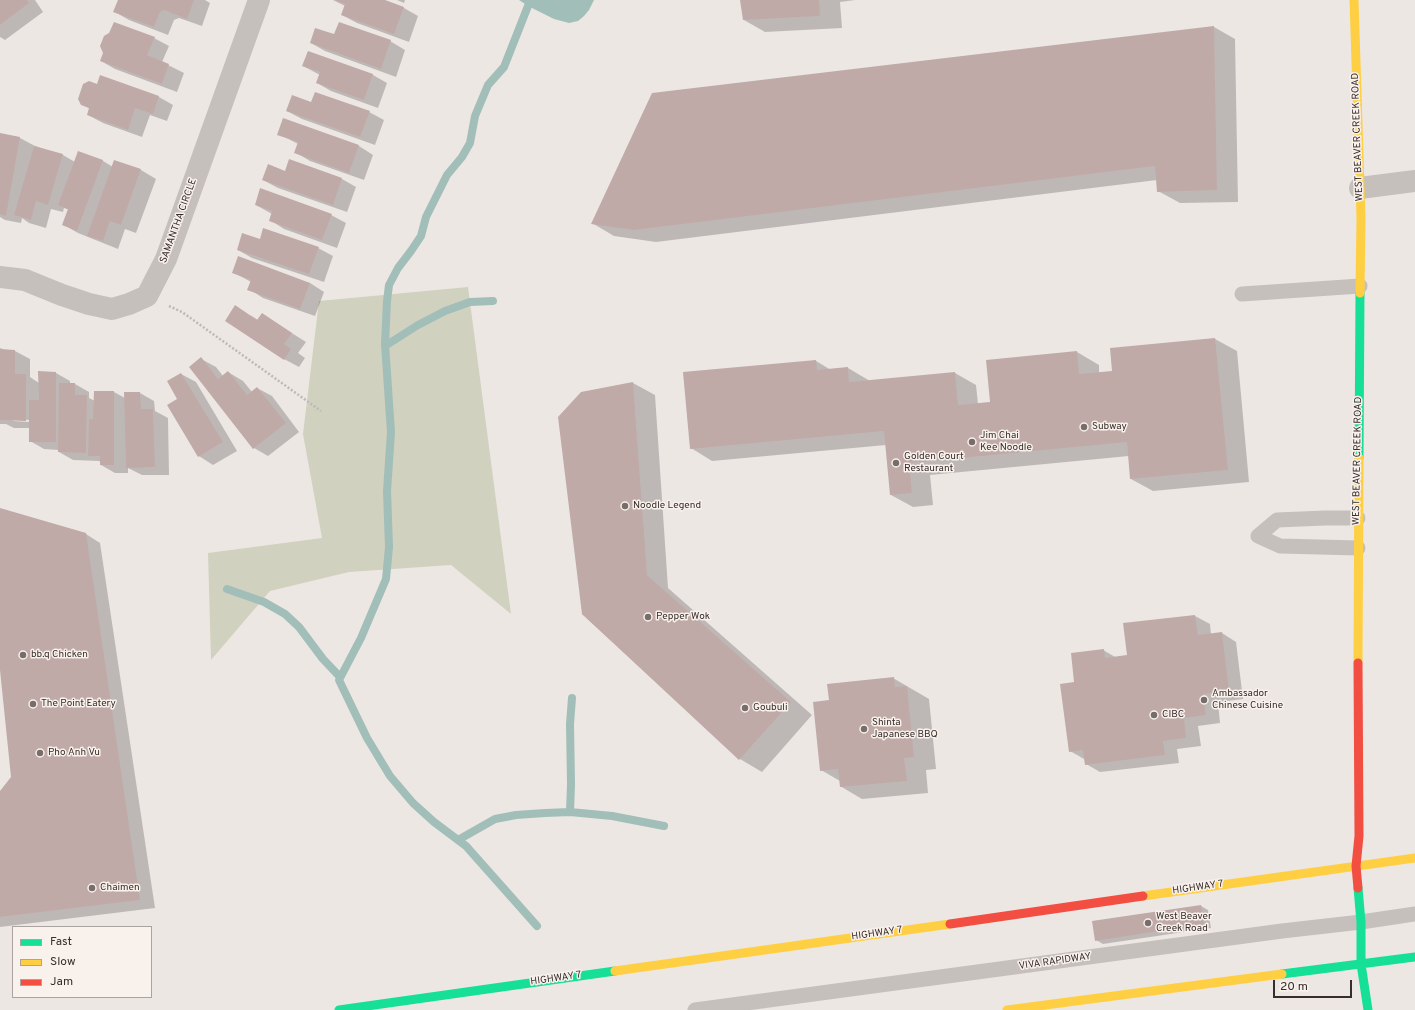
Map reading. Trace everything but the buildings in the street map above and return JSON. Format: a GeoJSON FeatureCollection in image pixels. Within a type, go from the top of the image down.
{"type":"FeatureCollection","features":[{"type":"Feature","properties":{"kind":"main road","name":"WEST BEAVER CREEK ROAD"},"geometry":{"type":"LineString","coordinates":[[1354,0],[1360,188],[1358,518],[1359,836],[1356,866],[1361,922],[1361,964],[1368,1010]]}},
{"type":"Feature","properties":{"kind":"main road","name":"HIGHWAY 7"},"geometry":{"type":"LineString","coordinates":[[339,1010],[1415,858]]}},
{"type":"Feature","properties":{"kind":"main road"},"geometry":{"type":"LineString","coordinates":[[1007,1010],[1415,957]]}},
{"type":"Feature","properties":{"kind":"street","name":"SAMANTHA CIRCLE"},"geometry":{"type":"LineString","coordinates":[[147,296],[166,259],[258,0]]}},
{"type":"Feature","properties":{"kind":"street"},"geometry":{"type":"LineString","coordinates":[[1360,188],[1415,181]]}},
{"type":"Feature","properties":{"kind":"street"},"geometry":{"type":"LineString","coordinates":[[0,277],[25,280],[62,295],[89,304],[112,309],[129,304],[147,296]]}},
{"type":"Feature","properties":{"kind":"lane"},"geometry":{"type":"LineString","coordinates":[[1242,294],[1360,286]]}},
{"type":"Feature","properties":{"kind":"lane"},"geometry":{"type":"LineString","coordinates":[[1358,518],[1277,520],[1258,536],[1280,546],[1358,548]]}},
{"type":"Feature","properties":{"kind":"lane","name":"VIVA RAPIDWAY"},"geometry":{"type":"LineString","coordinates":[[695,1010],[1415,914]]}},
{"type":"Feature","properties":{"kind":"path"},"geometry":{"type":"LineString","coordinates":[[147,296],[182,312],[322,411]]}},
{"type":"Feature","properties":{"kind":"green space"},"geometry":{"type":"Polygon","coordinates":[[[468,287],[511,614],[451,565],[349,572],[270,591],[211,660],[208,553],[322,538],[303,434],[319,301],[468,287]]]}},
{"type":"Feature","properties":{"kind":"water"},"geometry":{"type":"Polygon","coordinates":[[[519,0],[594,0],[584,16],[578,21],[569,23],[554,19],[519,0]]]}},
{"type":"Feature","properties":{"kind":"waterway"},"geometry":{"type":"LineString","coordinates":[[528,6],[504,67],[488,85],[475,116],[470,143],[462,157],[447,175],[426,217],[421,236],[398,268],[389,285],[385,344],[391,432],[387,491],[389,547],[386,579],[361,638],[339,680],[367,738],[390,776],[413,803],[434,822],[466,846],[537,926]]}},
{"type":"Feature","properties":{"kind":"waterway"},"geometry":{"type":"LineString","coordinates":[[385,346],[418,325],[445,311],[470,302],[493,301]]}},
{"type":"Feature","properties":{"kind":"waterway"},"geometry":{"type":"LineString","coordinates":[[227,589],[264,602],[285,614],[299,627],[323,659],[340,677]]}},
{"type":"Feature","properties":{"kind":"waterway"},"geometry":{"type":"LineString","coordinates":[[570,812],[570,724],[572,698]]}},
{"type":"Feature","properties":{"kind":"waterway"},"geometry":{"type":"LineString","coordinates":[[458,840],[495,819],[516,815],[545,813],[570,812],[612,816],[664,826]]}},
{"type":"Feature","properties":{"kind":"traffic: fast"},"geometry":{"type":"LineString","coordinates":[[1359,458],[1360,293]]}},
{"type":"Feature","properties":{"kind":"traffic: fast"},"geometry":{"type":"LineString","coordinates":[[1358,888],[1361,922],[1361,964],[1368,1010]]}},
{"type":"Feature","properties":{"kind":"traffic: fast"},"geometry":{"type":"LineString","coordinates":[[1282,974],[1415,957]]}},
{"type":"Feature","properties":{"kind":"traffic: fast"},"geometry":{"type":"LineString","coordinates":[[339,1010],[615,971]]}},
{"type":"Feature","properties":{"kind":"traffic: slow"},"geometry":{"type":"LineString","coordinates":[[1354,0],[1361,218],[1360,293]]}},
{"type":"Feature","properties":{"kind":"traffic: slow"},"geometry":{"type":"LineString","coordinates":[[1358,663],[1359,458]]}},
{"type":"Feature","properties":{"kind":"traffic: slow"},"geometry":{"type":"LineString","coordinates":[[1143,896],[1415,858]]}},
{"type":"Feature","properties":{"kind":"traffic: slow"},"geometry":{"type":"LineString","coordinates":[[615,971],[950,924]]}},
{"type":"Feature","properties":{"kind":"traffic: slow"},"geometry":{"type":"LineString","coordinates":[[1007,1010],[1282,974]]}},
{"type":"Feature","properties":{"kind":"traffic: jam"},"geometry":{"type":"LineString","coordinates":[[1358,663],[1359,836],[1356,866],[1358,888]]}},
{"type":"Feature","properties":{"kind":"traffic: jam"},"geometry":{"type":"LineString","coordinates":[[950,924],[1143,896]]}},
{"type":"Feature","properties":{"kind":"place","name":"Subway"},"geometry":{"type":"Point","coordinates":[1084,427]}},
{"type":"Feature","properties":{"kind":"place","name":"Jim Chai Kee Noodle"},"geometry":{"type":"Point","coordinates":[972,442]}},
{"type":"Feature","properties":{"kind":"place","name":"Golden Court Restaurant"},"geometry":{"type":"Point","coordinates":[896,463]}},
{"type":"Feature","properties":{"kind":"place","name":"Noodle Legend"},"geometry":{"type":"Point","coordinates":[625,506]}},
{"type":"Feature","properties":{"kind":"place","name":"Pepper Wok"},"geometry":{"type":"Point","coordinates":[648,617]}},
{"type":"Feature","properties":{"kind":"place","name":"bb.q Chicken"},"geometry":{"type":"Point","coordinates":[23,655]}},
{"type":"Feature","properties":{"kind":"place","name":"Ambassador Chinese Cuisine"},"geometry":{"type":"Point","coordinates":[1204,700]}},
{"type":"Feature","properties":{"kind":"place","name":"The Point Eatery"},"geometry":{"type":"Point","coordinates":[33,704]}},
{"type":"Feature","properties":{"kind":"place","name":"Goubuli"},"geometry":{"type":"Point","coordinates":[745,708]}},
{"type":"Feature","properties":{"kind":"place","name":"CIBC"},"geometry":{"type":"Point","coordinates":[1154,715]}},
{"type":"Feature","properties":{"kind":"place","name":"Shinta Japanese BBQ"},"geometry":{"type":"Point","coordinates":[864,729]}},
{"type":"Feature","properties":{"kind":"place","name":"Pho Anh Vu"},"geometry":{"type":"Point","coordinates":[40,753]}},
{"type":"Feature","properties":{"kind":"place","name":"Chaimen"},"geometry":{"type":"Point","coordinates":[92,888]}},
{"type":"Feature","properties":{"kind":"place","name":"West Beaver Creek Road"},"geometry":{"type":"Point","coordinates":[1148,923]}}]}
